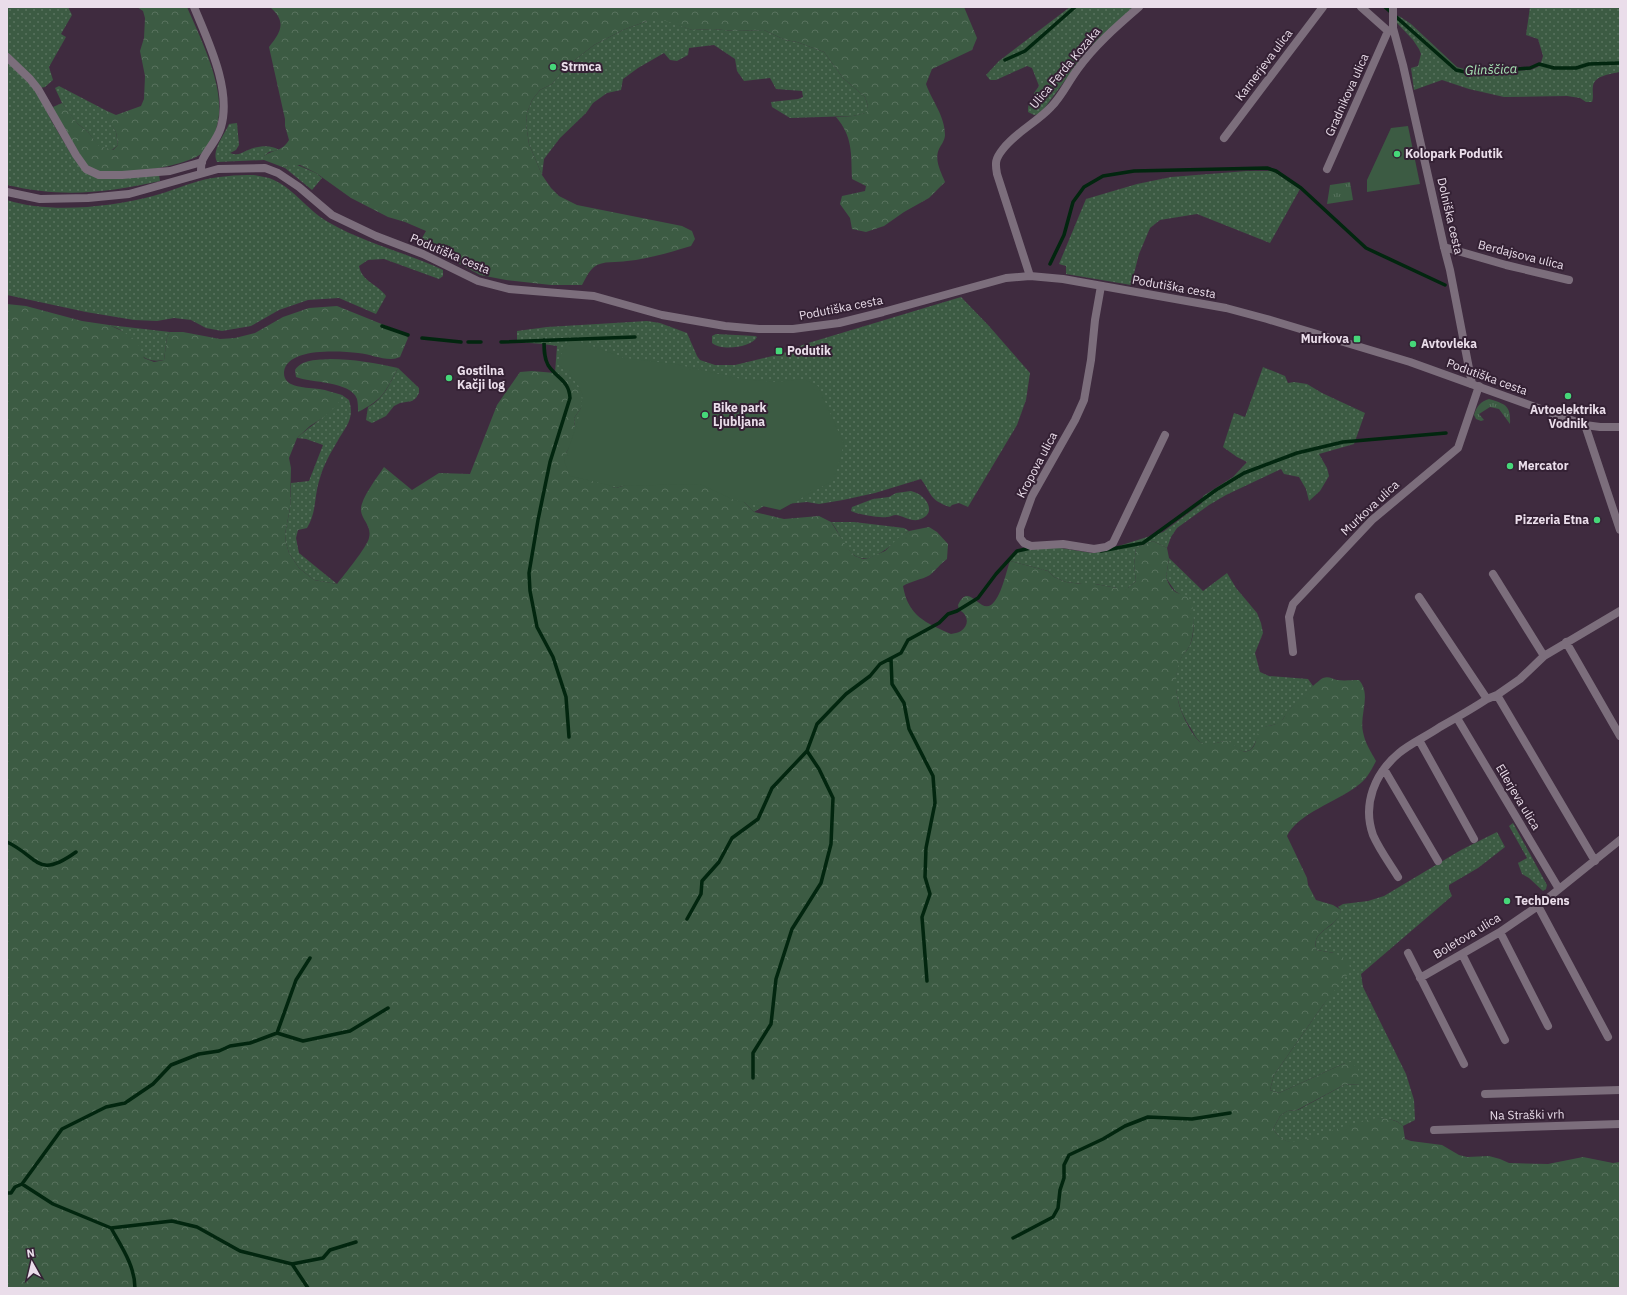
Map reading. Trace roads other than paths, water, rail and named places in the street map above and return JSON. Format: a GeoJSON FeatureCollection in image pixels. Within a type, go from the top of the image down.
{"type":"FeatureCollection","features":[{"type":"Feature","properties":{"kind":"street"},"geometry":{"type":"LineString","coordinates":[[194,7],[218,71],[224,102],[224,114],[218,138],[202,162],[201,173]]}},
{"type":"Feature","properties":{"kind":"street","name":"Ulica Ferda Kozaka"},"geometry":{"type":"LineString","coordinates":[[1030,276],[997,174],[995,162],[1002,149],[1012,139],[1051,107],[1077,69],[1106,36],[1138,7]]}},
{"type":"Feature","properties":{"kind":"street","name":"Karnerjeva ulica"},"geometry":{"type":"LineString","coordinates":[[1224,138],[1323,7]]}},
{"type":"Feature","properties":{"kind":"street"},"geometry":{"type":"LineString","coordinates":[[1361,7],[1392,27]]}},
{"type":"Feature","properties":{"kind":"street","name":"Dolniška cesta"},"geometry":{"type":"LineString","coordinates":[[1393,7],[1392,27],[1403,65],[1475,385]]}},
{"type":"Feature","properties":{"kind":"street","name":"Gradnikova ulica"},"geometry":{"type":"LineString","coordinates":[[1327,169],[1392,27]]}},
{"type":"Feature","properties":{"kind":"street"},"geometry":{"type":"LineString","coordinates":[[7,57],[30,79],[38,89],[72,149],[86,169],[99,175],[122,175],[170,170],[202,162]]}},
{"type":"Feature","properties":{"kind":"street","name":"Podutiška cesta"},"geometry":{"type":"LineString","coordinates":[[7,192],[40,199],[88,198],[129,194],[218,169],[265,168],[278,173],[299,187],[332,215],[376,236],[423,254],[478,281],[509,289],[594,296],[662,315],[725,326],[759,329],[793,329],[839,323],[1006,278],[1030,276],[1063,279],[1226,308],[1410,362],[1585,424],[1600,427],[1620,427]]}},
{"type":"Feature","properties":{"kind":"street","name":"Berdajsova ulica"},"geometry":{"type":"LineString","coordinates":[[1444,247],[1506,265],[1569,280]]}},
{"type":"Feature","properties":{"kind":"street","name":"Kropova ulica"},"geometry":{"type":"LineString","coordinates":[[1101,286],[1094,320],[1091,360],[1084,400],[1075,420],[1032,496],[1020,529],[1020,538],[1024,543],[1031,546],[1063,544],[1094,549],[1106,547],[1113,543],[1165,435]]}},
{"type":"Feature","properties":{"kind":"street","name":"Murkova ulica"},"geometry":{"type":"LineString","coordinates":[[1293,652],[1289,617],[1294,604],[1372,520],[1458,448],[1475,385]]}},
{"type":"Feature","properties":{"kind":"street"},"geometry":{"type":"LineString","coordinates":[[1585,424],[1620,530]]}},
{"type":"Feature","properties":{"kind":"street"},"geometry":{"type":"LineString","coordinates":[[1493,574],[1544,656]]}},
{"type":"Feature","properties":{"kind":"street"},"geometry":{"type":"LineString","coordinates":[[1419,597],[1488,699]]}},
{"type":"Feature","properties":{"kind":"street"},"geometry":{"type":"LineString","coordinates":[[1398,877],[1374,836],[1369,819],[1371,791],[1384,769],[1399,753],[1497,695],[1520,679],[1544,656],[1620,611]]}},
{"type":"Feature","properties":{"kind":"street"},"geometry":{"type":"LineString","coordinates":[[1566,642],[1620,736]]}},
{"type":"Feature","properties":{"kind":"street"},"geometry":{"type":"LineString","coordinates":[[1497,695],[1595,861]]}},
{"type":"Feature","properties":{"kind":"street","name":"Ellerjeva ulica"},"geometry":{"type":"LineString","coordinates":[[1457,718],[1558,889]]}},
{"type":"Feature","properties":{"kind":"street"},"geometry":{"type":"LineString","coordinates":[[1419,740],[1474,838]]}},
{"type":"Feature","properties":{"kind":"street"},"geometry":{"type":"LineString","coordinates":[[1384,769],[1438,861]]}},
{"type":"Feature","properties":{"kind":"street","name":"Boletova ulica"},"geometry":{"type":"LineString","coordinates":[[1420,978],[1500,932],[1538,906],[1620,840]]}},
{"type":"Feature","properties":{"kind":"street"},"geometry":{"type":"LineString","coordinates":[[1538,906],[1608,1037]]}},
{"type":"Feature","properties":{"kind":"street"},"geometry":{"type":"LineString","coordinates":[[1500,932],[1548,1026]]}},
{"type":"Feature","properties":{"kind":"street"},"geometry":{"type":"LineString","coordinates":[[1408,953],[1464,1064]]}},
{"type":"Feature","properties":{"kind":"street"},"geometry":{"type":"LineString","coordinates":[[1462,954],[1505,1040]]}},
{"type":"Feature","properties":{"kind":"street","name":"Na Straški vrh"},"geometry":{"type":"LineString","coordinates":[[1486,1094],[1620,1090]]}},
{"type":"Feature","properties":{"kind":"street","name":"Na Straški vrh"},"geometry":{"type":"LineString","coordinates":[[1434,1130],[1620,1124]]}},
{"type":"Feature","properties":{"kind":"waterway"},"geometry":{"type":"LineString","coordinates":[[1005,60],[1025,51],[1075,7]]}},
{"type":"Feature","properties":{"kind":"waterway","name":"Glinščica"},"geometry":{"type":"LineString","coordinates":[[1385,7],[1456,70],[1470,73],[1530,68],[1539,64],[1554,68],[1576,68],[1589,64],[1620,63]]}},
{"type":"Feature","properties":{"kind":"waterway"},"geometry":{"type":"LineString","coordinates":[[1050,264],[1064,235],[1073,202],[1084,187],[1103,176],[1134,171],[1267,168],[1276,171],[1301,188],[1366,248],[1445,285]]}},
{"type":"Feature","properties":{"kind":"waterway"},"geometry":{"type":"LineString","coordinates":[[382,326],[408,335]]}},
{"type":"Feature","properties":{"kind":"waterway"},"geometry":{"type":"LineString","coordinates":[[501,342],[635,337]]}},
{"type":"Feature","properties":{"kind":"waterway"},"geometry":{"type":"LineString","coordinates":[[422,338],[461,342]]}},
{"type":"Feature","properties":{"kind":"waterway"},"geometry":{"type":"LineString","coordinates":[[544,340],[544,353],[548,365],[551,370],[565,383],[570,398],[550,462],[529,573],[530,591],[537,627],[553,657],[566,697],[569,737]]}},
{"type":"Feature","properties":{"kind":"waterway"},"geometry":{"type":"LineString","coordinates":[[468,342],[481,342]]}},
{"type":"Feature","properties":{"kind":"waterway"},"geometry":{"type":"LineString","coordinates":[[1101,551],[1143,543],[1216,490],[1244,473],[1297,453],[1343,442],[1446,433]]}},
{"type":"Feature","properties":{"kind":"waterway"},"geometry":{"type":"LineString","coordinates":[[687,919],[701,894],[702,881],[719,862],[732,838],[758,819],[772,788],[807,751],[817,724],[846,694],[870,676],[880,664],[901,653],[908,640],[939,623],[948,614],[957,611],[978,598],[996,574],[1017,551],[1031,548]]}},
{"type":"Feature","properties":{"kind":"waterway"},"geometry":{"type":"LineString","coordinates":[[891,659],[892,684],[904,703],[909,729],[933,776],[935,803],[926,848],[925,877],[930,894],[922,917],[927,981]]}},
{"type":"Feature","properties":{"kind":"waterway"},"geometry":{"type":"LineString","coordinates":[[753,1078],[753,1053],[771,1024],[776,979],[792,929],[821,883],[831,844],[833,798],[819,769],[807,751]]}},
{"type":"Feature","properties":{"kind":"waterway"},"geometry":{"type":"LineString","coordinates":[[7,842],[39,863],[45,865],[63,860],[76,852]]}},
{"type":"Feature","properties":{"kind":"waterway"},"geometry":{"type":"LineString","coordinates":[[277,1033],[296,980],[310,958]]}},
{"type":"Feature","properties":{"kind":"waterway"},"geometry":{"type":"LineString","coordinates":[[7,1193],[11,1193],[15,1187],[22,1184],[62,1129],[106,1107],[125,1103],[153,1084],[171,1065],[199,1054],[219,1051],[230,1046],[250,1043],[277,1033],[303,1041],[350,1031],[388,1008]]}},
{"type":"Feature","properties":{"kind":"waterway"},"geometry":{"type":"LineString","coordinates":[[1013,1238],[1053,1217],[1058,1208],[1060,1190],[1064,1178],[1064,1165],[1069,1155],[1103,1139],[1125,1126],[1148,1117],[1192,1119],[1230,1113]]}},
{"type":"Feature","properties":{"kind":"waterway"},"geometry":{"type":"LineString","coordinates":[[22,1184],[53,1204],[111,1228],[172,1221],[197,1227],[240,1251],[292,1264],[323,1258],[330,1250],[356,1242]]}},
{"type":"Feature","properties":{"kind":"waterway"},"geometry":{"type":"LineString","coordinates":[[111,1228],[130,1264],[133,1272],[135,1288]]}},
{"type":"Feature","properties":{"kind":"waterway"},"geometry":{"type":"LineString","coordinates":[[292,1264],[308,1288]]}},
{"type":"Feature","properties":{"kind":"place","name":"Strmca"},"geometry":{"type":"Point","coordinates":[553,67]}},
{"type":"Feature","properties":{"kind":"place","name":"Kolopark Podutik"},"geometry":{"type":"Point","coordinates":[1397,154]}},
{"type":"Feature","properties":{"kind":"place","name":"Murkova"},"geometry":{"type":"Point","coordinates":[1357,339]}},
{"type":"Feature","properties":{"kind":"place","name":"Avtovleka"},"geometry":{"type":"Point","coordinates":[1413,344]}},
{"type":"Feature","properties":{"kind":"place","name":"Podutik"},"geometry":{"type":"Point","coordinates":[779,351]}},
{"type":"Feature","properties":{"kind":"place","name":"Gostilna Kačji log"},"geometry":{"type":"Point","coordinates":[449,378]}},
{"type":"Feature","properties":{"kind":"place","name":"Avtoelektrika Vodnik"},"geometry":{"type":"Point","coordinates":[1568,396]}},
{"type":"Feature","properties":{"kind":"place","name":"Bike park Ljubljana"},"geometry":{"type":"Point","coordinates":[705,415]}},
{"type":"Feature","properties":{"kind":"place","name":"Mercator"},"geometry":{"type":"Point","coordinates":[1510,466]}},
{"type":"Feature","properties":{"kind":"place","name":"Pizzeria Etna"},"geometry":{"type":"Point","coordinates":[1597,520]}},
{"type":"Feature","properties":{"kind":"place","name":"TechDens"},"geometry":{"type":"Point","coordinates":[1507,901]}}]}
